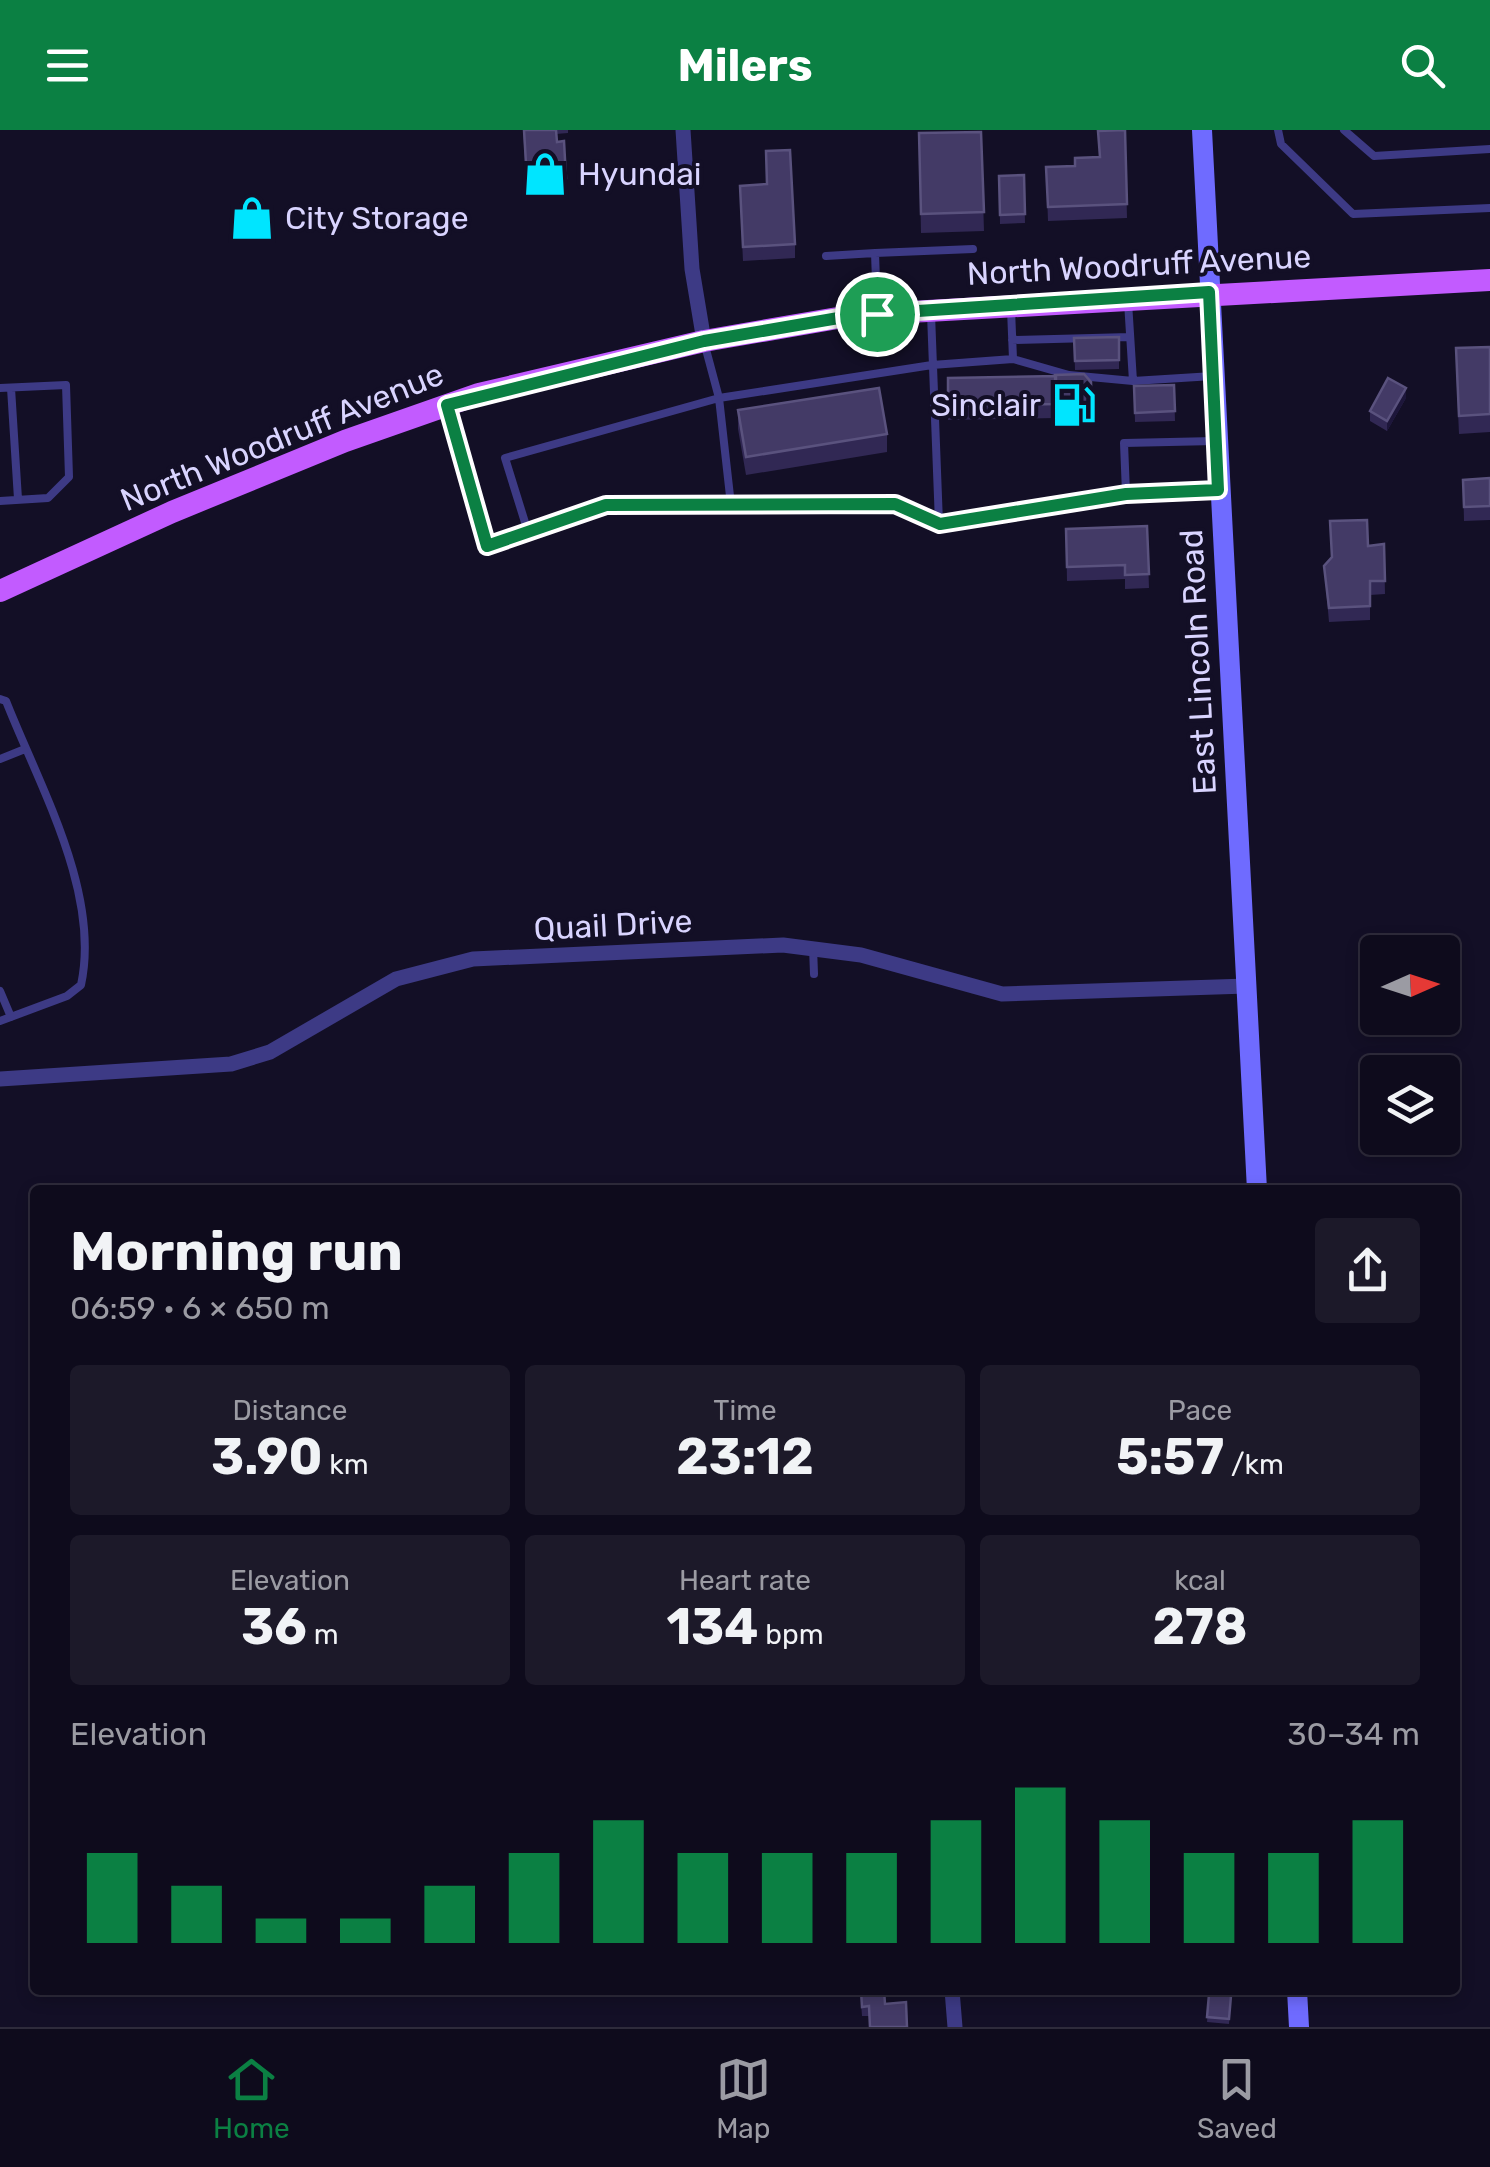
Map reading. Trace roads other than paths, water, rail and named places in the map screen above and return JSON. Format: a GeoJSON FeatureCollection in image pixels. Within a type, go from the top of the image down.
{"type":"FeatureCollection","features":[{"type":"Feature","properties":{"kind":"main road","name":"East Lincoln Road"},"geometry":{"type":"LineString","coordinates":[[1202,130],[1256,1185]]}},
{"type":"Feature","properties":{"kind":"main road","name":"North Woodruff Avenue"},"geometry":{"type":"LineString","coordinates":[[0,591],[172,512],[345,441],[447,405],[704,341],[877,314],[1209,292],[1490,280]]}},
{"type":"Feature","properties":{"kind":"main road"},"geometry":{"type":"LineString","coordinates":[[1297,1995],[1299,2027]]}},
{"type":"Feature","properties":{"kind":"street"},"geometry":{"type":"LineString","coordinates":[[683,130],[692,269],[704,341]]}},
{"type":"Feature","properties":{"kind":"street","name":"Quail Drive"},"geometry":{"type":"LineString","coordinates":[[0,1079],[230,1064],[270,1052],[396,979],[474,959],[813,947],[1002,994],[1246,986]]}},
{"type":"Feature","properties":{"kind":"street"},"geometry":{"type":"LineString","coordinates":[[952,1995],[955,2027]]}},
{"type":"Feature","properties":{"kind":"lane"},"geometry":{"type":"LineString","coordinates":[[1278,130],[1281,144],[1353,214],[1490,208]]}},
{"type":"Feature","properties":{"kind":"lane"},"geometry":{"type":"LineString","coordinates":[[1344,130],[1374,156],[1490,149]]}},
{"type":"Feature","properties":{"kind":"lane"},"geometry":{"type":"LineString","coordinates":[[826,256],[972,249]]}},
{"type":"Feature","properties":{"kind":"lane"},"geometry":{"type":"LineString","coordinates":[[875,253],[877,314]]}},
{"type":"Feature","properties":{"kind":"lane"},"geometry":{"type":"LineString","coordinates":[[1128,298],[1132,381]]}},
{"type":"Feature","properties":{"kind":"lane"},"geometry":{"type":"LineString","coordinates":[[1010,305],[1013,359]]}},
{"type":"Feature","properties":{"kind":"lane"},"geometry":{"type":"LineString","coordinates":[[930,310],[940,524]]}},
{"type":"Feature","properties":{"kind":"lane"},"geometry":{"type":"LineString","coordinates":[[1012,340],[1130,336]]}},
{"type":"Feature","properties":{"kind":"lane"},"geometry":{"type":"LineString","coordinates":[[704,341],[719,398],[731,505]]}},
{"type":"Feature","properties":{"kind":"lane"},"geometry":{"type":"LineString","coordinates":[[528,532],[504,458],[719,398],[932,365],[1013,359],[1070,375],[1132,381],[1212,376]]}},
{"type":"Feature","properties":{"kind":"lane"},"geometry":{"type":"LineString","coordinates":[[0,388],[66,385],[69,477],[48,498],[0,500]]}},
{"type":"Feature","properties":{"kind":"lane"},"geometry":{"type":"LineString","coordinates":[[12,388],[18,499]]}},
{"type":"Feature","properties":{"kind":"lane"},"geometry":{"type":"LineString","coordinates":[[447,405],[487,546],[606,505],[895,504],[940,524],[1126,494],[1218,490]]}},
{"type":"Feature","properties":{"kind":"lane"},"geometry":{"type":"LineString","coordinates":[[1126,494],[1124,443],[1215,441]]}},
{"type":"Feature","properties":{"kind":"lane"},"geometry":{"type":"LineString","coordinates":[[0,698],[6,701],[82,893],[84,971],[81,986],[66,996],[0,1021]]}},
{"type":"Feature","properties":{"kind":"lane"},"geometry":{"type":"LineString","coordinates":[[0,760],[25,749]]}},
{"type":"Feature","properties":{"kind":"lane"},"geometry":{"type":"LineString","coordinates":[[813,947],[814,974]]}},
{"type":"Feature","properties":{"kind":"lane"},"geometry":{"type":"LineString","coordinates":[[0,991],[11,1017]]}},
{"type":"Feature","properties":{"kind":"place","name":"Hyundai"},"geometry":{"type":"Point","coordinates":[545,174]}},
{"type":"Feature","properties":{"kind":"place","name":"City Storage"},"geometry":{"type":"Point","coordinates":[252,218]}},
{"type":"Feature","properties":{"kind":"place","name":"Sinclair"},"geometry":{"type":"Point","coordinates":[1074,405]}}]}
